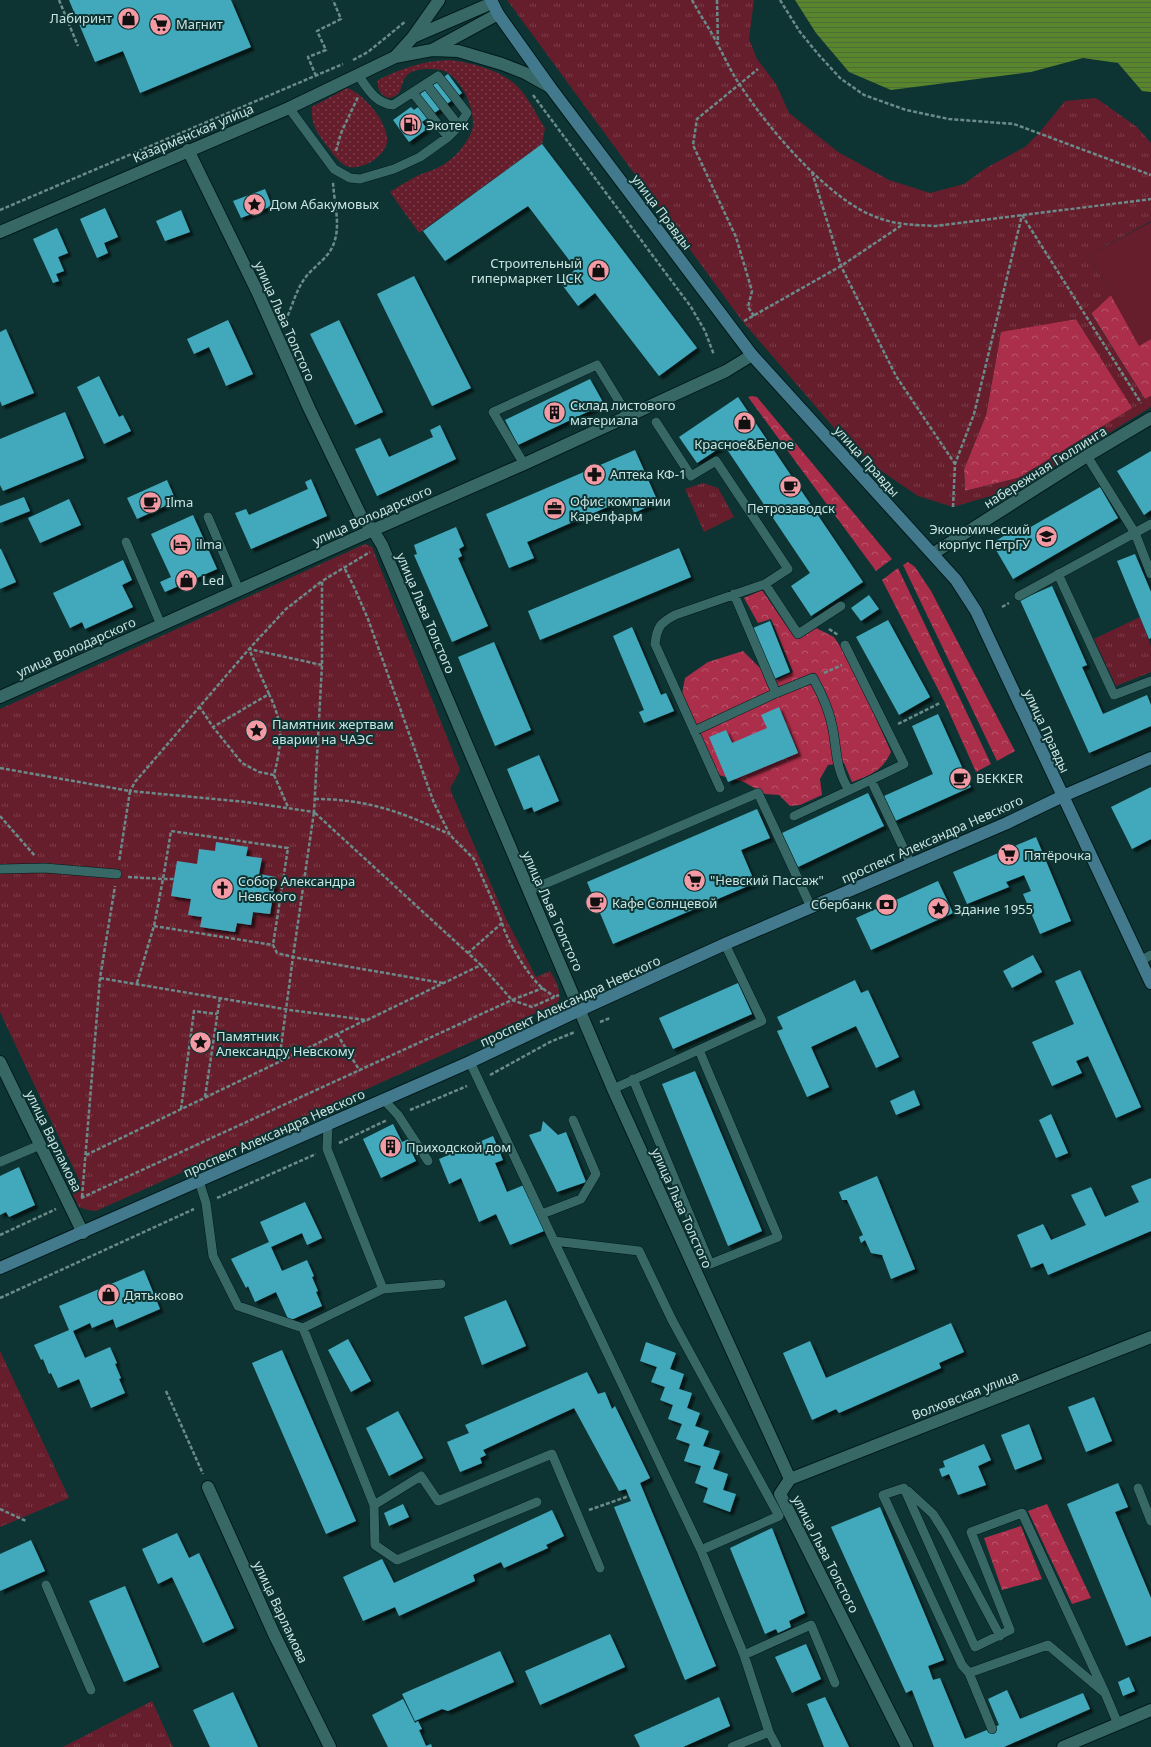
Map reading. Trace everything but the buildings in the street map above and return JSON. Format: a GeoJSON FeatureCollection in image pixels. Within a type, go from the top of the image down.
{"type":"FeatureCollection","features":[{"type":"Feature","properties":{"kind":"main road","name":"улица Правды"},"geometry":{"type":"LineString","coordinates":[[492,1],[498,14],[550,87],[752,355],[909,528],[934,553],[956,580],[976,610],[1051,774],[1063,796],[1151,983]]}},
{"type":"Feature","properties":{"kind":"main road","name":"проспект Александра Невского"},"geometry":{"type":"LineString","coordinates":[[0,1268],[470,1062],[726,944],[1007,823],[1063,796],[1151,758]]}},
{"type":"Feature","properties":{"kind":"street"},"geometry":{"type":"LineString","coordinates":[[395,57],[414,37],[439,0]]}},
{"type":"Feature","properties":{"kind":"street"},"geometry":{"type":"LineString","coordinates":[[414,37],[492,1]]}},
{"type":"Feature","properties":{"kind":"street"},"geometry":{"type":"LineString","coordinates":[[432,50],[498,14]]}},
{"type":"Feature","properties":{"kind":"street"},"geometry":{"type":"LineString","coordinates":[[395,57],[432,50],[458,51],[526,73],[550,87]]}},
{"type":"Feature","properties":{"kind":"street","name":"Казарменская улица"},"geometry":{"type":"LineString","coordinates":[[0,232],[188,150],[289,108],[362,80],[395,57]]}},
{"type":"Feature","properties":{"kind":"street","name":"улица Льва Толстого"},"geometry":{"type":"LineString","coordinates":[[188,150],[257,291],[309,408],[362,518],[373,530],[382,545],[528,891],[572,989],[613,1089],[790,1479],[780,1494],[907,1747]]}},
{"type":"Feature","properties":{"kind":"street","name":"улица Володарского"},"geometry":{"type":"LineString","coordinates":[[0,697],[524,464],[726,371],[752,355]]}},
{"type":"Feature","properties":{"kind":"street","name":"набережная Гюллинга"},"geometry":{"type":"LineString","coordinates":[[934,553],[1087,456],[1151,418]]}},
{"type":"Feature","properties":{"kind":"street","name":"улица Варламова"},"geometry":{"type":"LineString","coordinates":[[0,1062],[84,1232]]}},
{"type":"Feature","properties":{"kind":"street","name":"Волховская улица"},"geometry":{"type":"LineString","coordinates":[[790,1479],[1151,1337]]}},
{"type":"Feature","properties":{"kind":"street","name":"улица Варламова"},"geometry":{"type":"LineString","coordinates":[[208,1488],[274,1634],[330,1747]]}},
{"type":"Feature","properties":{"kind":"street"},"geometry":{"type":"LineString","coordinates":[[1062,1747],[1151,1710]]}},
{"type":"Feature","properties":{"kind":"lane"},"geometry":{"type":"LineString","coordinates":[[289,108],[334,169],[350,178],[360,179],[394,170],[420,157],[448,136],[458,126],[467,113],[438,76],[397,104],[389,105],[382,103],[372,95],[362,80]]}},
{"type":"Feature","properties":{"kind":"lane"},"geometry":{"type":"LineString","coordinates":[[426,84],[458,126]]}},
{"type":"Feature","properties":{"kind":"lane"},"geometry":{"type":"LineString","coordinates":[[413,93],[448,136]]}},
{"type":"Feature","properties":{"kind":"lane"},"geometry":{"type":"LineString","coordinates":[[524,464],[493,412],[597,365],[628,416]]}},
{"type":"Feature","properties":{"kind":"lane"},"geometry":{"type":"LineString","coordinates":[[656,422],[691,476],[716,461],[788,569],[765,584],[675,615],[661,622],[656,633],[655,644],[720,788]]}},
{"type":"Feature","properties":{"kind":"lane"},"geometry":{"type":"LineString","coordinates":[[1087,456],[1135,533],[1151,574]]}},
{"type":"Feature","properties":{"kind":"lane"},"geometry":{"type":"LineString","coordinates":[[208,517],[239,590]]}},
{"type":"Feature","properties":{"kind":"lane"},"geometry":{"type":"LineString","coordinates":[[1019,596],[1151,524]]}},
{"type":"Feature","properties":{"kind":"lane"},"geometry":{"type":"LineString","coordinates":[[126,542],[161,625]]}},
{"type":"Feature","properties":{"kind":"lane"},"geometry":{"type":"LineString","coordinates":[[1058,574],[1114,695],[1151,680]]}},
{"type":"Feature","properties":{"kind":"lane"},"geometry":{"type":"LineString","coordinates":[[765,584],[798,634],[841,606]]}},
{"type":"Feature","properties":{"kind":"lane"},"geometry":{"type":"LineString","coordinates":[[734,594],[776,693]]}},
{"type":"Feature","properties":{"kind":"lane"},"geometry":{"type":"LineString","coordinates":[[794,816],[904,764],[845,645]]}},
{"type":"Feature","properties":{"kind":"lane"},"geometry":{"type":"LineString","coordinates":[[694,731],[776,693],[813,678],[826,704],[833,729],[837,763],[842,780],[849,790]]}},
{"type":"Feature","properties":{"kind":"lane"},"geometry":{"type":"LineString","coordinates":[[871,780],[911,864]]}},
{"type":"Feature","properties":{"kind":"lane"},"geometry":{"type":"LineString","coordinates":[[528,891],[758,793],[812,907]]}},
{"type":"Feature","properties":{"kind":"lane"},"geometry":{"type":"LineString","coordinates":[[0,869],[45,868],[117,874]]}},
{"type":"Feature","properties":{"kind":"lane"},"geometry":{"type":"LineString","coordinates":[[613,1089],[762,1021],[726,944]]}},
{"type":"Feature","properties":{"kind":"lane"},"geometry":{"type":"LineString","coordinates":[[1140,961],[1151,955]]}},
{"type":"Feature","properties":{"kind":"lane"},"geometry":{"type":"LineString","coordinates":[[633,1079],[710,1264],[778,1237],[699,1050]]}},
{"type":"Feature","properties":{"kind":"lane"},"geometry":{"type":"LineString","coordinates":[[470,1062],[701,1550],[744,1655],[769,1732],[777,1747]]}},
{"type":"Feature","properties":{"kind":"lane"},"geometry":{"type":"LineString","coordinates":[[384,1100],[398,1115],[428,1161]]}},
{"type":"Feature","properties":{"kind":"lane"},"geometry":{"type":"LineString","coordinates":[[542,1214],[582,1199],[596,1174],[573,1120]]}},
{"type":"Feature","properties":{"kind":"lane"},"geometry":{"type":"LineString","coordinates":[[328,1124],[328,1149],[383,1289]]}},
{"type":"Feature","properties":{"kind":"lane"},"geometry":{"type":"LineString","coordinates":[[0,1162],[40,1145]]}},
{"type":"Feature","properties":{"kind":"lane"},"geometry":{"type":"LineString","coordinates":[[199,1181],[206,1203],[213,1256],[238,1306],[303,1328],[383,1289],[441,1284]]}},
{"type":"Feature","properties":{"kind":"lane"},"geometry":{"type":"LineString","coordinates":[[554,1241],[639,1251],[672,1320],[779,1516],[701,1550]]}},
{"type":"Feature","properties":{"kind":"lane"},"geometry":{"type":"LineString","coordinates":[[303,1328],[374,1505],[375,1545],[397,1560],[537,1502]]}},
{"type":"Feature","properties":{"kind":"lane"},"geometry":{"type":"LineString","coordinates":[[374,1505],[421,1476],[438,1501],[552,1454],[600,1568]]}},
{"type":"Feature","properties":{"kind":"lane"},"geometry":{"type":"LineString","coordinates":[[904,1488],[975,1647],[1010,1630],[971,1532],[1022,1513],[1118,1724]]}},
{"type":"Feature","properties":{"kind":"lane"},"geometry":{"type":"LineString","coordinates":[[904,1488],[933,1514],[1000,1636]]}},
{"type":"Feature","properties":{"kind":"lane"},"geometry":{"type":"LineString","coordinates":[[904,1488],[883,1495],[962,1665],[969,1673],[992,1729]]}},
{"type":"Feature","properties":{"kind":"lane"},"geometry":{"type":"LineString","coordinates":[[1138,1488],[1151,1521]]}},
{"type":"Feature","properties":{"kind":"lane"},"geometry":{"type":"LineString","coordinates":[[46,1585],[91,1690]]}},
{"type":"Feature","properties":{"kind":"lane"},"geometry":{"type":"LineString","coordinates":[[744,1655],[811,1625],[835,1683]]}},
{"type":"Feature","properties":{"kind":"lane"},"geometry":{"type":"LineString","coordinates":[[969,1673],[1048,1645],[1105,1693]]}},
{"type":"Feature","properties":{"kind":"lane"},"geometry":{"type":"LineString","coordinates":[[732,1747],[769,1732]]}},
{"type":"Feature","properties":{"kind":"path"},"geometry":{"type":"LineString","coordinates":[[59,0],[78,46]]}},
{"type":"Feature","properties":{"kind":"path"},"geometry":{"type":"LineString","coordinates":[[316,76],[308,57],[326,50],[317,31],[341,19],[333,0]]}},
{"type":"Feature","properties":{"kind":"path"},"geometry":{"type":"LineString","coordinates":[[692,0],[718,44],[739,84],[771,126],[812,172],[834,192],[856,207],[878,218],[903,225],[936,226],[1151,199]]}},
{"type":"Feature","properties":{"kind":"path"},"geometry":{"type":"LineString","coordinates":[[717,0],[718,44]]}},
{"type":"Feature","properties":{"kind":"path"},"geometry":{"type":"LineString","coordinates":[[780,0],[800,32],[818,54],[840,78],[864,96],[906,110],[949,119],[1014,124],[1151,175]]}},
{"type":"Feature","properties":{"kind":"path"},"geometry":{"type":"LineString","coordinates":[[0,210],[265,99],[349,62],[368,52],[411,16]]}},
{"type":"Feature","properties":{"kind":"path"},"geometry":{"type":"LineString","coordinates":[[754,316],[748,307],[752,291],[736,237],[693,145],[697,119],[758,70]]}},
{"type":"Feature","properties":{"kind":"path"},"geometry":{"type":"LineString","coordinates":[[282,326],[308,273],[329,253],[336,237],[338,226],[333,182],[335,156],[341,133],[359,94],[362,80]]}},
{"type":"Feature","properties":{"kind":"path"},"geometry":{"type":"LineString","coordinates":[[531,92],[691,307],[705,331],[714,355]]}},
{"type":"Feature","properties":{"kind":"path"},"geometry":{"type":"LineString","coordinates":[[812,172],[840,266],[896,376],[955,464]]}},
{"type":"Feature","properties":{"kind":"path"},"geometry":{"type":"LineString","coordinates":[[1022,215],[1141,404]]}},
{"type":"Feature","properties":{"kind":"path"},"geometry":{"type":"LineString","coordinates":[[953,507],[955,464],[974,414],[1022,215]]}},
{"type":"Feature","properties":{"kind":"path"},"geometry":{"type":"LineString","coordinates":[[743,322],[840,266],[903,225]]}},
{"type":"Feature","properties":{"kind":"path"},"geometry":{"type":"LineString","coordinates":[[82,1198],[100,978],[130,790],[135,782],[199,706],[286,609],[322,581],[345,569],[382,545]]}},
{"type":"Feature","properties":{"kind":"path"},"geometry":{"type":"LineString","coordinates":[[345,569],[368,619],[434,803],[450,835],[474,859],[506,935],[530,974],[543,988],[555,997]]}},
{"type":"Feature","properties":{"kind":"path"},"geometry":{"type":"LineString","coordinates":[[279,1062],[314,812],[322,665],[322,581]]}},
{"type":"Feature","properties":{"kind":"path"},"geometry":{"type":"LineString","coordinates":[[816,622],[836,634],[845,645]]}},
{"type":"Feature","properties":{"kind":"path"},"geometry":{"type":"LineString","coordinates":[[249,649],[322,665]]}},
{"type":"Feature","properties":{"kind":"path"},"geometry":{"type":"LineString","coordinates":[[249,649],[279,720],[281,748],[274,775],[288,808]]}},
{"type":"Feature","properties":{"kind":"path"},"geometry":{"type":"LineString","coordinates":[[813,678],[852,660]]}},
{"type":"Feature","properties":{"kind":"path"},"geometry":{"type":"LineString","coordinates":[[213,727],[269,694]]}},
{"type":"Feature","properties":{"kind":"path"},"geometry":{"type":"LineString","coordinates":[[887,730],[940,703]]}},
{"type":"Feature","properties":{"kind":"path"},"geometry":{"type":"LineString","coordinates":[[199,706],[213,727],[242,762],[258,772],[274,775]]}},
{"type":"Feature","properties":{"kind":"path"},"geometry":{"type":"LineString","coordinates":[[0,768],[130,790],[314,812],[481,965],[512,1000],[532,1007],[572,989]]}},
{"type":"Feature","properties":{"kind":"path"},"geometry":{"type":"LineString","coordinates":[[315,798],[356,802],[375,806],[402,815],[450,835]]}},
{"type":"Feature","properties":{"kind":"path"},"geometry":{"type":"LineString","coordinates":[[0,816],[45,868]]}},
{"type":"Feature","properties":{"kind":"path"},"geometry":{"type":"LineString","coordinates":[[137,983],[154,926],[171,830],[288,848],[273,945],[277,953],[443,983]]}},
{"type":"Feature","properties":{"kind":"path"},"geometry":{"type":"LineString","coordinates":[[117,874],[126,877],[174,880]]}},
{"type":"Feature","properties":{"kind":"path"},"geometry":{"type":"LineString","coordinates":[[468,953],[502,923]]}},
{"type":"Feature","properties":{"kind":"path"},"geometry":{"type":"LineString","coordinates":[[154,926],[273,945]]}},
{"type":"Feature","properties":{"kind":"path"},"geometry":{"type":"LineString","coordinates":[[85,1155],[481,965]]}},
{"type":"Feature","properties":{"kind":"path"},"geometry":{"type":"LineString","coordinates":[[100,978],[286,1009],[367,1020]]}},
{"type":"Feature","properties":{"kind":"path"},"geometry":{"type":"LineString","coordinates":[[0,1235],[512,1000],[543,988]]}},
{"type":"Feature","properties":{"kind":"path"},"geometry":{"type":"LineString","coordinates":[[205,1098],[220,997]]}},
{"type":"Feature","properties":{"kind":"path"},"geometry":{"type":"LineString","coordinates":[[181,1109],[194,1011],[217,1014]]}},
{"type":"Feature","properties":{"kind":"path"},"geometry":{"type":"LineString","coordinates":[[337,1034],[360,1071]]}},
{"type":"Feature","properties":{"kind":"path"},"geometry":{"type":"LineString","coordinates":[[0,1298],[206,1203],[328,1149],[398,1115],[479,1081],[550,1042]]}},
{"type":"Feature","properties":{"kind":"path"},"geometry":{"type":"LineString","coordinates":[[166,1391],[196,1460]]}},
{"type":"Feature","properties":{"kind":"path"},"geometry":{"type":"LineString","coordinates":[[577,1514],[629,1496]]}},
{"type":"Feature","properties":{"kind":"path"},"geometry":{"type":"LineString","coordinates":[[0,1509],[26,1520]]}},
{"type":"Feature","properties":{"kind":"green space"},"geometry":{"type":"Polygon","coordinates":[[[507,0],[754,0],[749,39],[757,59],[776,84],[789,113],[838,152],[889,180],[930,193],[964,184],[986,168],[1025,147],[1039,133],[1065,101],[1096,98],[1137,127],[1151,143],[1151,221],[1089,255],[1111,295],[1091,314],[1145,399],[1151,396],[1151,407],[1021,487],[953,507],[918,496],[874,466],[847,443],[743,322],[507,0]],[[1076,319],[1001,332],[986,415],[964,469],[965,491],[1018,478],[1132,408],[1076,319]]]}},
{"type":"Feature","properties":{"kind":"green space"},"geometry":{"type":"Polygon","coordinates":[[[449,60],[486,68],[511,81],[525,96],[545,128],[542,144],[419,233],[390,192],[419,175],[445,164],[460,150],[471,133],[473,117],[471,107],[463,89],[457,81],[451,75],[442,70],[429,69],[411,72],[406,76],[399,93],[391,97],[382,94],[378,88],[378,80],[413,66],[449,60]]]}},
{"type":"Feature","properties":{"kind":"green space"},"geometry":{"type":"Polygon","coordinates":[[[347,88],[361,96],[368,103],[380,118],[387,134],[387,142],[382,153],[371,162],[358,167],[346,166],[338,159],[318,133],[312,114],[312,107],[347,88]]]}},
{"type":"Feature","properties":{"kind":"green space"},"geometry":{"type":"Polygon","coordinates":[[[1151,222],[1151,339],[1139,346],[1089,255],[1151,222]]]}},
{"type":"Feature","properties":{"kind":"green space"},"geometry":{"type":"Polygon","coordinates":[[[1111,295],[1139,345],[1151,339],[1151,396],[1145,399],[1091,313],[1111,295]]]}},
{"type":"Feature","properties":{"kind":"green space"},"geometry":{"type":"Polygon","coordinates":[[[1076,319],[1133,408],[1018,478],[965,491],[964,469],[986,415],[1001,331],[1076,319]]]}},
{"type":"Feature","properties":{"kind":"green space"},"geometry":{"type":"Polygon","coordinates":[[[748,397],[757,397],[892,559],[876,571],[748,397]]]}},
{"type":"Feature","properties":{"kind":"green space"},"geometry":{"type":"Polygon","coordinates":[[[703,483],[718,488],[734,517],[704,532],[685,489],[703,483]]]}},
{"type":"Feature","properties":{"kind":"green space"},"geometry":{"type":"Polygon","coordinates":[[[365,544],[372,547],[460,770],[450,789],[506,919],[536,977],[550,971],[559,990],[558,1003],[96,1211],[79,1207],[70,1189],[80,1182],[0,1012],[0,709],[365,544]]]}},
{"type":"Feature","properties":{"kind":"green space"},"geometry":{"type":"Polygon","coordinates":[[[908,562],[915,567],[931,591],[1015,751],[997,761],[903,565],[908,562]]]}},
{"type":"Feature","properties":{"kind":"green space"},"geometry":{"type":"Polygon","coordinates":[[[898,568],[991,764],[976,772],[944,701],[882,580],[898,568]]]}},
{"type":"Feature","properties":{"kind":"green space"},"geometry":{"type":"Polygon","coordinates":[[[762,590],[794,637],[799,639],[816,628],[834,637],[857,676],[891,752],[884,764],[875,772],[852,782],[844,763],[828,765],[820,779],[822,795],[800,805],[790,806],[779,795],[765,794],[744,782],[719,775],[682,694],[685,678],[708,662],[743,651],[759,667],[777,680],[793,672],[771,619],[758,623],[744,598],[762,590]]]}},
{"type":"Feature","properties":{"kind":"green space"},"geometry":{"type":"Polygon","coordinates":[[[1140,617],[1151,646],[1151,672],[1116,686],[1094,639],[1140,617]]]}},
{"type":"Feature","properties":{"kind":"green space"},"geometry":{"type":"Polygon","coordinates":[[[0,1351],[69,1498],[0,1527],[0,1351]]]}},
{"type":"Feature","properties":{"kind":"green space"},"geometry":{"type":"Polygon","coordinates":[[[1047,1504],[1091,1598],[1072,1604],[1028,1511],[1047,1504]]]}},
{"type":"Feature","properties":{"kind":"green space"},"geometry":{"type":"Polygon","coordinates":[[[1021,1526],[1042,1579],[1002,1590],[984,1538],[1021,1526]]]}},
{"type":"Feature","properties":{"kind":"green space"},"geometry":{"type":"Polygon","coordinates":[[[152,1701],[173,1747],[63,1747],[152,1701]]]}},
{"type":"Feature","properties":{"kind":"shaded area"},"geometry":{"type":"Polygon","coordinates":[[[795,0],[1151,0],[1151,92],[1142,91],[1118,63],[1083,58],[1031,72],[891,90],[849,72],[816,33],[795,0]]]}},
{"type":"Feature","properties":{"kind":"place","name":"Лабиринт"},"geometry":{"type":"Point","coordinates":[128,18]}},
{"type":"Feature","properties":{"kind":"place","name":"Магнит"},"geometry":{"type":"Point","coordinates":[160,24]}},
{"type":"Feature","properties":{"kind":"place","name":"Экотек"},"geometry":{"type":"Point","coordinates":[411,125]}},
{"type":"Feature","properties":{"kind":"place","name":"Дом Абакумовых"},"geometry":{"type":"Point","coordinates":[254,204]}},
{"type":"Feature","properties":{"kind":"place","name":"Строительный гипермаркет ЦСК"},"geometry":{"type":"Point","coordinates":[598,270]}},
{"type":"Feature","properties":{"kind":"place","name":"Склад листового материала"},"geometry":{"type":"Point","coordinates":[555,412]}},
{"type":"Feature","properties":{"kind":"place","name":"Красное&Белое"},"geometry":{"type":"Point","coordinates":[744,422]}},
{"type":"Feature","properties":{"kind":"place","name":"Аптека КФ-1"},"geometry":{"type":"Point","coordinates":[594,474]}},
{"type":"Feature","properties":{"kind":"place","name":"Петрозаводск"},"geometry":{"type":"Point","coordinates":[791,486]}},
{"type":"Feature","properties":{"kind":"place","name":"Ilma"},"geometry":{"type":"Point","coordinates":[151,502]}},
{"type":"Feature","properties":{"kind":"place","name":"Офис компании Карелфарм"},"geometry":{"type":"Point","coordinates":[554,508]}},
{"type":"Feature","properties":{"kind":"place","name":"Экономический корпус ПетрГУ"},"geometry":{"type":"Point","coordinates":[1046,536]}},
{"type":"Feature","properties":{"kind":"place","name":"ilma"},"geometry":{"type":"Point","coordinates":[180,544]}},
{"type":"Feature","properties":{"kind":"place","name":"Led"},"geometry":{"type":"Point","coordinates":[187,580]}},
{"type":"Feature","properties":{"kind":"place","name":"Памятник жертвам аварии на ЧАЭС"},"geometry":{"type":"Point","coordinates":[256,731]}},
{"type":"Feature","properties":{"kind":"place","name":"BEKKER"},"geometry":{"type":"Point","coordinates":[961,778]}},
{"type":"Feature","properties":{"kind":"place","name":"Пятёрочка"},"geometry":{"type":"Point","coordinates":[1008,855]}},
{"type":"Feature","properties":{"kind":"place","name":"\"Невский Пассаж\""},"geometry":{"type":"Point","coordinates":[694,880]}},
{"type":"Feature","properties":{"kind":"place","name":"Собор Александра Невского"},"geometry":{"type":"Point","coordinates":[223,888]}},
{"type":"Feature","properties":{"kind":"place","name":"Кафе Солнцевой"},"geometry":{"type":"Point","coordinates":[596,903]}},
{"type":"Feature","properties":{"kind":"place","name":"Сбербанк"},"geometry":{"type":"Point","coordinates":[887,904]}},
{"type":"Feature","properties":{"kind":"place","name":"Здание 1955"},"geometry":{"type":"Point","coordinates":[938,909]}},
{"type":"Feature","properties":{"kind":"place","name":"Памятник Александру Невскому"},"geometry":{"type":"Point","coordinates":[201,1043]}},
{"type":"Feature","properties":{"kind":"place","name":"Приходской дом"},"geometry":{"type":"Point","coordinates":[390,1147]}},
{"type":"Feature","properties":{"kind":"place","name":"Дятьково"},"geometry":{"type":"Point","coordinates":[108,1295]}}]}
